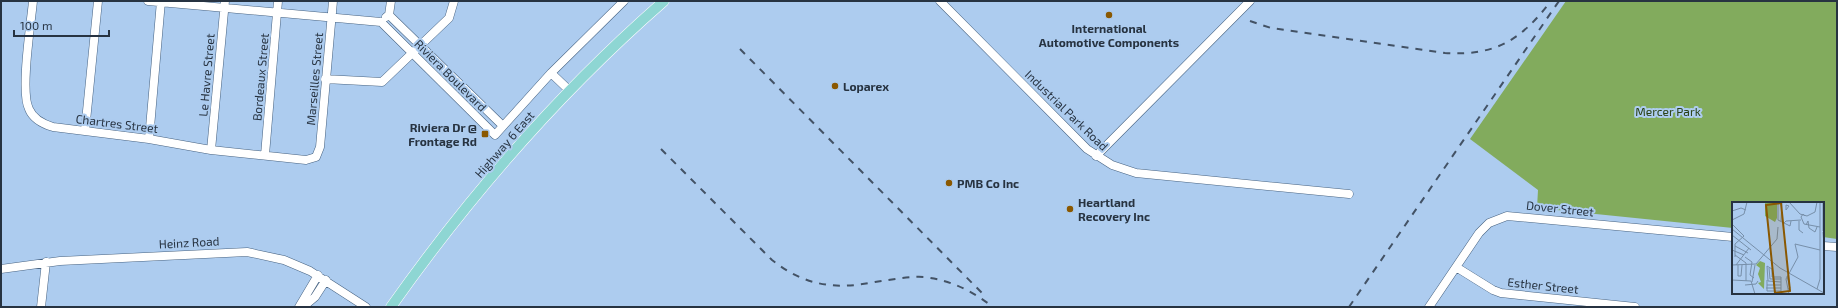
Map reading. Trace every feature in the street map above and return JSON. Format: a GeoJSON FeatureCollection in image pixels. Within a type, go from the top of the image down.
{"type":"FeatureCollection","features":[{"type":"Feature","properties":{"kind":"main road","name":"Highway 6 East"},"geometry":{"type":"LineString","coordinates":[[652,12],[660,1]]}},
{"type":"Feature","properties":{"kind":"main road","name":"Highway 6 East"},"geometry":{"type":"LineString","coordinates":[[391,307],[440,239],[540,122],[570,91],[664,1]]}},
{"type":"Feature","properties":{"kind":"street","name":"Chartres Street"},"geometry":{"type":"LineString","coordinates":[[33,1],[25,92],[29,109],[33,117],[46,125],[148,139],[211,150],[306,160],[316,157]]}},
{"type":"Feature","properties":{"kind":"street"},"geometry":{"type":"LineString","coordinates":[[85,131],[98,1]]}},
{"type":"Feature","properties":{"kind":"street"},"geometry":{"type":"LineString","coordinates":[[148,1],[224,5],[331,19],[381,22],[389,14],[391,1]]}},
{"type":"Feature","properties":{"kind":"street","name":"Bordeaux Street"},"geometry":{"type":"LineString","coordinates":[[265,155],[278,1]]}},
{"type":"Feature","properties":{"kind":"street","name":"Marseilles Street"},"geometry":{"type":"LineString","coordinates":[[316,157],[320,147],[332,1]]}},
{"type":"Feature","properties":{"kind":"street"},"geometry":{"type":"LineString","coordinates":[[325,79],[382,82],[449,18],[454,1]]}},
{"type":"Feature","properties":{"kind":"street","name":"Riviera Boulevard"},"geometry":{"type":"LineString","coordinates":[[381,22],[494,135],[551,74],[624,1]]}},
{"type":"Feature","properties":{"kind":"street","name":"Industrial Park Road"},"geometry":{"type":"LineString","coordinates":[[940,1],[1096,156],[1112,166],[1136,172],[1349,194]]}},
{"type":"Feature","properties":{"kind":"street"},"geometry":{"type":"LineString","coordinates":[[1096,156],[1250,1]]}},
{"type":"Feature","properties":{"kind":"street"},"geometry":{"type":"LineString","coordinates":[[148,139],[161,2]]}},
{"type":"Feature","properties":{"kind":"street","name":"Le Havre Street"},"geometry":{"type":"LineString","coordinates":[[211,150],[224,5]]}},
{"type":"Feature","properties":{"kind":"street","name":"Riviera Boulevard"},"geometry":{"type":"LineString","coordinates":[[389,14],[503,126]]}},
{"type":"Feature","properties":{"kind":"street"},"geometry":{"type":"LineString","coordinates":[[551,74],[570,91]]}},
{"type":"Feature","properties":{"kind":"street","name":"Dover Street"},"geometry":{"type":"LineString","coordinates":[[1429,307],[1484,228],[1494,221],[1507,216],[1732,237]]}},
{"type":"Feature","properties":{"kind":"street"},"geometry":{"type":"LineString","coordinates":[[1824,246],[1837,247]]}},
{"type":"Feature","properties":{"kind":"street","name":"Heinz Road"},"geometry":{"type":"LineString","coordinates":[[1,269],[46,262],[234,251],[277,258],[298,265],[318,275],[366,307]]}},
{"type":"Feature","properties":{"kind":"street"},"geometry":{"type":"LineString","coordinates":[[41,307],[46,262]]}},
{"type":"Feature","properties":{"kind":"street","name":"Esther Street"},"geometry":{"type":"LineString","coordinates":[[1456,267],[1493,290],[1501,293],[1635,307]]}},
{"type":"Feature","properties":{"kind":"street"},"geometry":{"type":"LineString","coordinates":[[298,307],[318,275]]}},
{"type":"Feature","properties":{"kind":"street"},"geometry":{"type":"LineString","coordinates":[[303,307],[315,297],[326,280]]}},
{"type":"Feature","properties":{"kind":"green space","name":"Mercer Park"},"geometry":{"type":"Polygon","coordinates":[[[1566,1],[1837,1],[1837,239],[1824,237],[1824,202],[1732,202],[1732,228],[1537,208],[1538,190],[1470,139],[1566,1]]]}},
{"type":"Feature","properties":{"kind":"railway"},"geometry":{"type":"LineString","coordinates":[[1250,21],[1271,28],[1445,53],[1479,52],[1506,43],[1518,35],[1540,15],[1551,1]]}},
{"type":"Feature","properties":{"kind":"railway"},"geometry":{"type":"LineString","coordinates":[[1349,307],[1559,1]]}},
{"type":"Feature","properties":{"kind":"railway"},"geometry":{"type":"LineString","coordinates":[[740,49],[985,296]]}},
{"type":"Feature","properties":{"kind":"railway"},"geometry":{"type":"LineString","coordinates":[[661,149],[772,260],[796,276],[821,284],[847,286],[900,278],[934,278],[961,287],[993,307]]}},
{"type":"Feature","properties":{"kind":"place","name":"International Automotive Components"},"geometry":{"type":"Point","coordinates":[1109,15]}},
{"type":"Feature","properties":{"kind":"place","name":"Loparex"},"geometry":{"type":"Point","coordinates":[835,86]}},
{"type":"Feature","properties":{"kind":"place","name":"Riviera Dr @ Frontage Rd"},"geometry":{"type":"Point","coordinates":[485,134]}},
{"type":"Feature","properties":{"kind":"place","name":"PMB Co Inc"},"geometry":{"type":"Point","coordinates":[949,183]}},
{"type":"Feature","properties":{"kind":"place","name":"Heartland Recovery Inc"},"geometry":{"type":"Point","coordinates":[1070,209]}}]}
